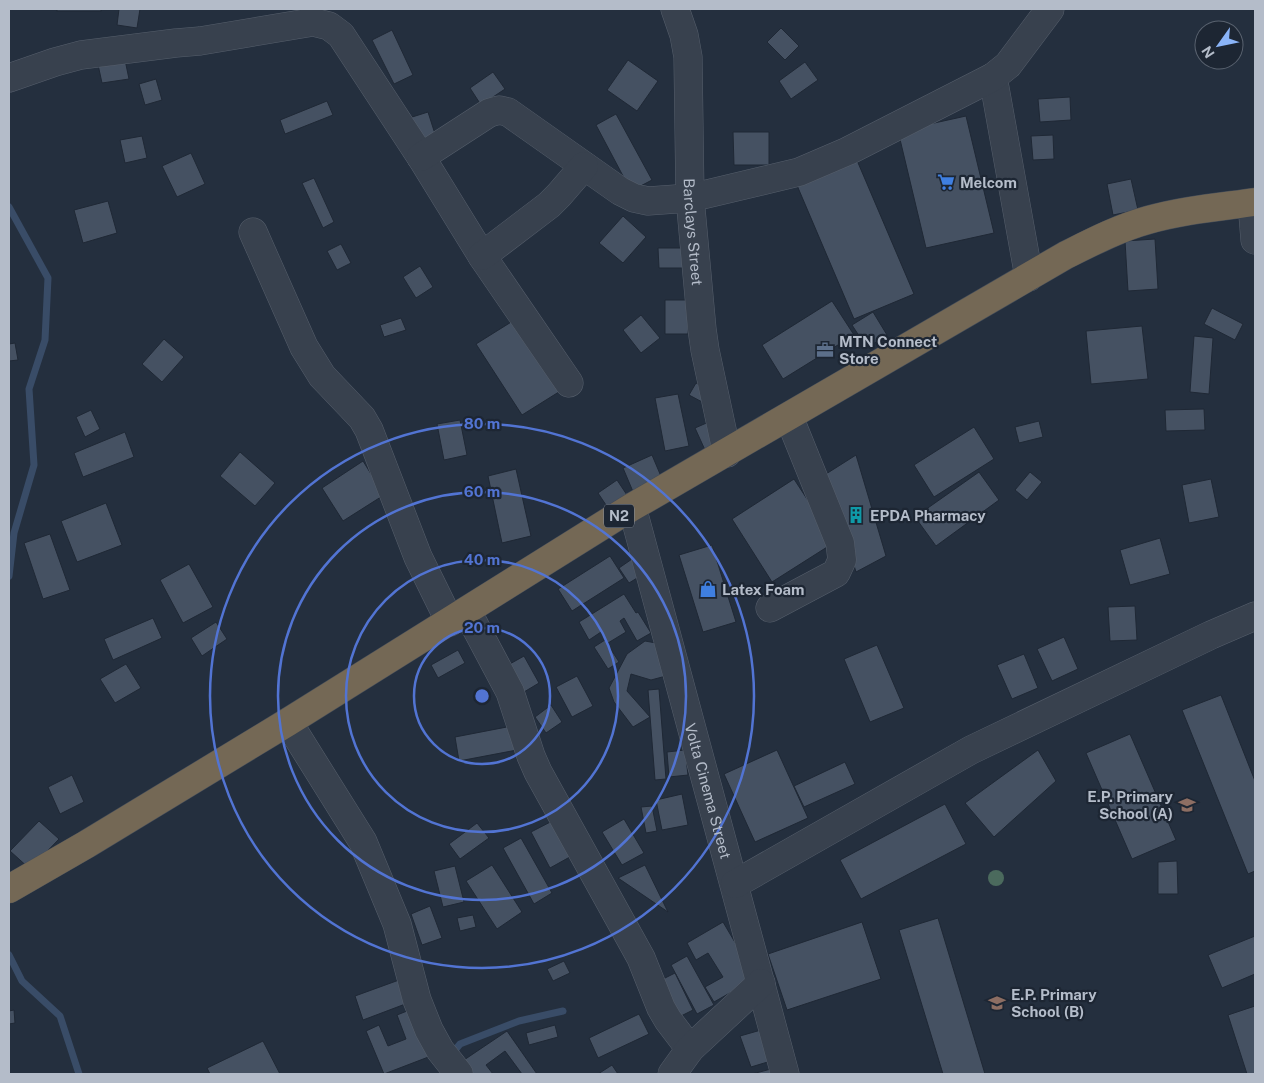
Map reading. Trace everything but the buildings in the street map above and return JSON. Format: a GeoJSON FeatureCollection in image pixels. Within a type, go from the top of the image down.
{"type":"FeatureCollection","features":[{"type":"Feature","properties":{"kind":"highway","name":"N2"},"geometry":{"type":"LineString","coordinates":[[9,890],[288,722],[632,508],[1066,255],[1106,235],[1148,220],[1191,210],[1253,203]]}},
{"type":"Feature","properties":{"kind":"street","name":"Barclays Street"},"geometry":{"type":"LineString","coordinates":[[675,9],[684,35],[688,57],[690,198],[702,329],[727,453]]}},
{"type":"Feature","properties":{"kind":"street"},"geometry":{"type":"LineString","coordinates":[[421,157],[489,113],[499,110],[508,112],[620,191],[634,198],[648,201],[690,198],[799,172],[848,151],[993,77],[1008,65],[1050,9]]}},
{"type":"Feature","properties":{"kind":"street"},"geometry":{"type":"LineString","coordinates":[[9,78],[54,62],[81,55],[200,41],[313,22],[329,26],[341,35],[421,157],[482,256],[569,383]]}},
{"type":"Feature","properties":{"kind":"street"},"geometry":{"type":"LineString","coordinates":[[993,77],[1029,276]]}},
{"type":"Feature","properties":{"kind":"street"},"geometry":{"type":"LineString","coordinates":[[482,256],[549,205],[584,166]]}},
{"type":"Feature","properties":{"kind":"street"},"geometry":{"type":"LineString","coordinates":[[1253,203],[1255,240]]}},
{"type":"Feature","properties":{"kind":"street"},"geometry":{"type":"LineString","coordinates":[[253,232],[304,347],[322,376],[362,418],[369,430],[418,557],[510,692],[538,772],[641,958],[661,1008],[690,1049]]}},
{"type":"Feature","properties":{"kind":"street"},"geometry":{"type":"LineString","coordinates":[[770,608],[836,573],[842,560],[840,543],[789,417]]}},
{"type":"Feature","properties":{"kind":"street","name":"Volta Cinema Street"},"geometry":{"type":"LineString","coordinates":[[632,508],[786,1074]]}},
{"type":"Feature","properties":{"kind":"street"},"geometry":{"type":"LineString","coordinates":[[734,884],[971,750],[1211,635],[1255,616]]}},
{"type":"Feature","properties":{"kind":"street"},"geometry":{"type":"LineString","coordinates":[[288,722],[363,842],[396,924],[423,1015],[440,1050],[459,1074]]}},
{"type":"Feature","properties":{"kind":"street"},"geometry":{"type":"LineString","coordinates":[[672,1074],[690,1049],[761,983]]}},
{"type":"Feature","properties":{"kind":"waterway"},"geometry":{"type":"LineString","coordinates":[[9,207],[48,278],[45,340],[29,389],[34,465],[14,533],[9,576]]}},
{"type":"Feature","properties":{"kind":"waterway"},"geometry":{"type":"LineString","coordinates":[[9,955],[22,981],[60,1016],[79,1074]]}},
{"type":"Feature","properties":{"kind":"waterway"},"geometry":{"type":"LineString","coordinates":[[452,1054],[460,1044],[519,1021],[563,1011]]}},
{"type":"Feature","properties":{"kind":"place","name":"Melcom"},"geometry":{"type":"Point","coordinates":[946,182]}},
{"type":"Feature","properties":{"kind":"place","name":"MTN Connect Store"},"geometry":{"type":"Point","coordinates":[825,350]}},
{"type":"Feature","properties":{"kind":"place","name":"EPDA Pharmacy"},"geometry":{"type":"Point","coordinates":[856,515]}},
{"type":"Feature","properties":{"kind":"place","name":"Latex Foam"},"geometry":{"type":"Point","coordinates":[708,589]}},
{"type":"Feature","properties":{"kind":"place","name":"E.P. Primary School (A)"},"geometry":{"type":"Point","coordinates":[1187,805]}},
{"type":"Feature","properties":{"kind":"place","name":"E.P. Primary School (B)"},"geometry":{"type":"Point","coordinates":[997,1003]}}]}
